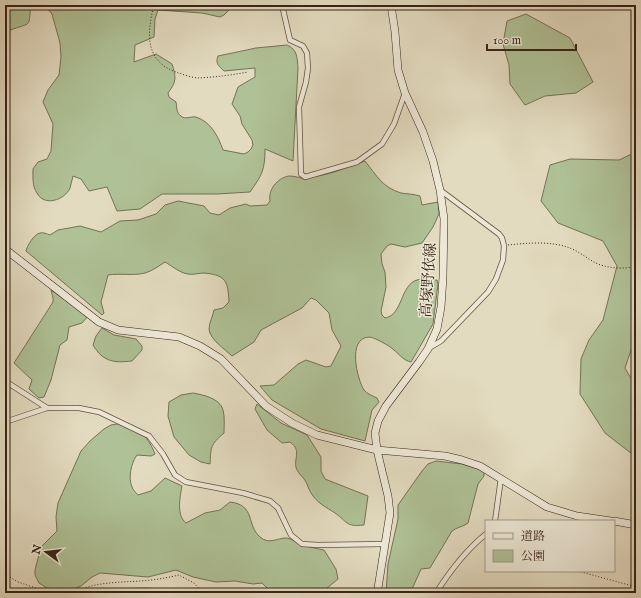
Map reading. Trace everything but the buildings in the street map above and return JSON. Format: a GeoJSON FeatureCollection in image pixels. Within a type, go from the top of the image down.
{"type":"FeatureCollection","features":[{"type":"Feature","properties":{"kind":"street"},"geometry":{"type":"LineString","coordinates":[[282,5],[290,40],[303,46],[307,53],[308,68],[306,82],[299,107],[301,174],[305,177],[357,162],[382,144],[394,124],[405,93]]}},
{"type":"Feature","properties":{"kind":"street","name":"高塚野依線"},"geometry":{"type":"LineString","coordinates":[[379,593],[378,588],[390,513],[375,433],[378,421],[386,406],[428,349],[437,329],[441,300],[444,219],[440,190],[433,161],[423,132],[405,93],[398,70],[391,5]]}},
{"type":"Feature","properties":{"kind":"street"},"geometry":{"type":"LineString","coordinates":[[428,349],[441,341],[488,292],[496,278],[503,260],[504,246],[502,238],[440,190]]}},
{"type":"Feature","properties":{"kind":"street"},"geometry":{"type":"LineString","coordinates":[[5,248],[99,322],[118,330],[179,337],[200,346],[221,359],[266,406],[292,423],[317,435],[377,450],[445,456],[462,460],[480,466],[547,507],[577,516],[606,520]]}},
{"type":"Feature","properties":{"kind":"street"},"geometry":{"type":"LineString","coordinates":[[5,381],[47,408]]}},
{"type":"Feature","properties":{"kind":"street"},"geometry":{"type":"LineString","coordinates":[[5,422],[47,408],[79,408],[98,412],[149,436],[163,454],[175,475],[186,482],[243,493],[270,501],[278,508],[291,535],[302,544],[318,546],[385,544]]}},
{"type":"Feature","properties":{"kind":"street"},"geometry":{"type":"LineString","coordinates":[[495,520],[501,478]]}},
{"type":"Feature","properties":{"kind":"street"},"geometry":{"type":"LineString","coordinates":[[615,521],[636,525]]}},
{"type":"Feature","properties":{"kind":"street"},"geometry":{"type":"LineString","coordinates":[[436,593],[449,572],[476,542],[485,535]]}},
{"type":"Feature","properties":{"kind":"path"},"geometry":{"type":"LineString","coordinates":[[154,5],[149,25],[150,41],[152,54],[161,64],[175,72],[198,78],[227,76],[248,72]]}},
{"type":"Feature","properties":{"kind":"path"},"geometry":{"type":"LineString","coordinates":[[504,246],[547,243],[568,247],[596,264],[615,268],[628,268],[636,266]]}},
{"type":"Feature","properties":{"kind":"path"},"geometry":{"type":"LineString","coordinates":[[582,572],[636,587]]}},
{"type":"Feature","properties":{"kind":"path"},"geometry":{"type":"LineString","coordinates":[[5,574],[18,582],[51,593]]}},
{"type":"Feature","properties":{"kind":"path"},"geometry":{"type":"LineString","coordinates":[[75,593],[82,588],[104,584],[150,581],[179,575],[194,583],[203,593]]}},
{"type":"Feature","properties":{"kind":"green space"},"geometry":{"type":"Polygon","coordinates":[[[5,5],[31,5],[28,23],[10,30],[9,54],[5,64],[5,5]]]}},
{"type":"Feature","properties":{"kind":"green space"},"geometry":{"type":"Polygon","coordinates":[[[41,5],[231,5],[231,8],[220,17],[202,13],[158,10],[155,19],[154,37],[135,45],[134,62],[156,54],[172,64],[175,79],[168,93],[169,97],[176,102],[177,112],[179,115],[184,118],[196,117],[206,122],[213,130],[223,150],[244,154],[251,149],[253,145],[252,140],[232,104],[238,87],[255,77],[255,68],[224,71],[217,63],[218,56],[256,48],[287,45],[291,47],[296,55],[298,68],[293,161],[265,149],[262,172],[250,192],[217,194],[162,194],[140,209],[117,211],[107,187],[89,191],[81,179],[73,176],[70,188],[64,196],[59,199],[49,201],[44,200],[40,197],[34,187],[33,169],[38,162],[47,159],[51,151],[53,124],[43,102],[48,90],[59,75],[61,57],[60,43],[52,14],[46,7],[41,5]]]}},
{"type":"Feature","properties":{"kind":"green space"},"geometry":{"type":"Polygon","coordinates":[[[526,14],[570,38],[593,82],[576,93],[545,96],[525,105],[510,84],[509,65],[503,44],[507,21],[526,14]]]}},
{"type":"Feature","properties":{"kind":"green space"},"geometry":{"type":"Polygon","coordinates":[[[636,152],[636,342],[633,344],[625,368],[633,382],[636,382],[636,457],[605,433],[580,394],[581,359],[589,340],[603,320],[617,266],[603,241],[558,223],[541,201],[550,165],[570,159],[619,160],[636,152]]]}},
{"type":"Feature","properties":{"kind":"green space"},"geometry":{"type":"Polygon","coordinates":[[[365,161],[380,180],[394,191],[420,196],[422,205],[438,202],[439,214],[433,227],[422,243],[405,247],[391,244],[387,246],[381,254],[385,272],[386,287],[381,311],[385,318],[391,316],[395,312],[404,293],[411,283],[424,279],[437,280],[438,284],[433,324],[411,362],[404,359],[386,344],[371,337],[362,339],[358,344],[356,360],[361,385],[365,391],[377,398],[379,402],[372,410],[365,441],[321,429],[272,400],[260,386],[274,385],[298,364],[306,360],[326,367],[331,366],[341,346],[332,330],[329,313],[316,300],[311,298],[302,308],[261,330],[254,342],[232,356],[215,341],[209,329],[214,310],[223,308],[229,302],[226,284],[224,280],[217,275],[185,273],[165,262],[153,270],[145,273],[108,275],[101,302],[104,313],[102,315],[26,251],[29,243],[40,233],[50,235],[58,230],[80,226],[101,232],[120,221],[138,220],[156,214],[165,205],[178,201],[204,206],[210,213],[219,215],[230,208],[246,204],[250,206],[267,205],[270,201],[270,193],[274,185],[285,177],[290,176],[304,178],[323,175],[365,161]]]}},
{"type":"Feature","properties":{"kind":"green space"},"geometry":{"type":"Polygon","coordinates":[[[51,290],[88,316],[82,323],[69,327],[67,340],[60,345],[51,380],[44,397],[39,398],[29,389],[32,380],[14,363],[53,302],[51,290]]]}},
{"type":"Feature","properties":{"kind":"green space"},"geometry":{"type":"Polygon","coordinates":[[[102,328],[114,335],[136,339],[142,346],[142,350],[132,361],[120,362],[105,358],[93,345],[96,336],[102,328]]]}},
{"type":"Feature","properties":{"kind":"green space"},"geometry":{"type":"Polygon","coordinates":[[[193,393],[215,400],[223,410],[224,433],[212,447],[210,464],[201,462],[189,455],[174,437],[168,416],[169,402],[181,395],[193,393]]]}},
{"type":"Feature","properties":{"kind":"green space"},"geometry":{"type":"Polygon","coordinates":[[[257,404],[281,423],[307,435],[321,457],[321,471],[325,479],[368,496],[364,525],[353,525],[347,523],[316,500],[310,492],[305,480],[297,470],[297,452],[294,445],[290,442],[282,443],[267,430],[255,409],[257,404]]]}},
{"type":"Feature","properties":{"kind":"green space"},"geometry":{"type":"Polygon","coordinates":[[[124,423],[129,424],[143,434],[155,454],[151,456],[137,455],[133,462],[130,475],[131,483],[133,489],[138,495],[151,491],[165,478],[182,486],[180,511],[183,520],[186,523],[205,513],[220,510],[230,502],[238,504],[244,507],[247,511],[253,527],[263,539],[270,541],[287,538],[303,546],[324,550],[336,569],[338,579],[321,593],[268,593],[268,589],[262,583],[253,584],[235,581],[216,582],[193,577],[176,570],[148,577],[100,573],[92,577],[81,586],[70,591],[47,588],[39,583],[35,575],[35,570],[41,547],[57,531],[56,517],[58,503],[81,451],[104,429],[111,425],[124,423]]]}},
{"type":"Feature","properties":{"kind":"green space"},"geometry":{"type":"Polygon","coordinates":[[[436,461],[462,464],[484,471],[484,476],[478,484],[468,523],[452,531],[430,568],[421,569],[413,587],[408,593],[386,593],[388,564],[398,519],[398,505],[428,464],[436,461]]]}},
{"type":"Feature","properties":{"kind":"waterway"},"geometry":{"type":"LineString","coordinates":[[136,593],[149,593]]}}]}
